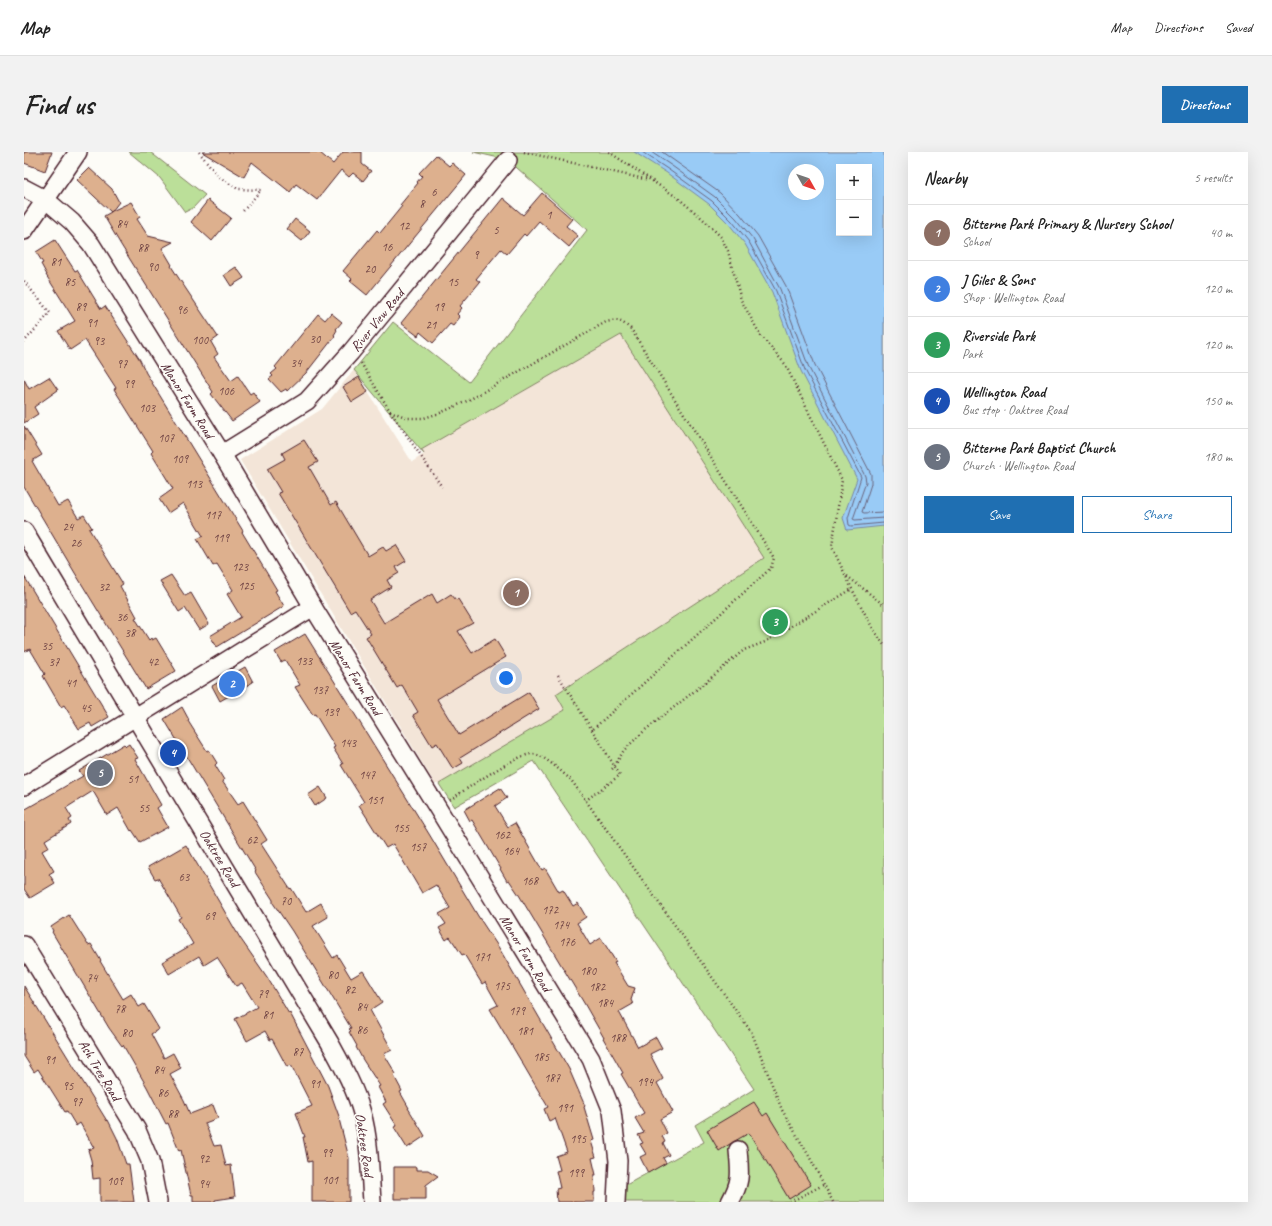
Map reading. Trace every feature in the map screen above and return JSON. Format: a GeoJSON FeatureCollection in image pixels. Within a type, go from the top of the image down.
{"type":"FeatureCollection","features":[{"type":"Feature","properties":{"kind":"street"},"geometry":{"type":"LineString","coordinates":[[24,231],[78,152]]}},
{"type":"Feature","properties":{"kind":"street","name":"River View Road"},"geometry":{"type":"LineString","coordinates":[[222,454],[307,401],[353,348],[508,160]]}},
{"type":"Feature","properties":{"kind":"street","name":"Manor Farm Road"},"geometry":{"type":"LineString","coordinates":[[24,188],[45,199],[72,222],[91,244],[222,454],[313,607],[438,807],[591,1059],[612,1111],[618,1161],[616,1202]]}},
{"type":"Feature","properties":{"kind":"street","name":"Oaktree Road"},"geometry":{"type":"LineString","coordinates":[[24,531],[330,1042],[352,1084],[362,1113],[367,1137],[372,1202]]}},
{"type":"Feature","properties":{"kind":"street"},"geometry":{"type":"LineString","coordinates":[[24,786],[313,607]]}},
{"type":"Feature","properties":{"kind":"street","name":"Ash Tree Road"},"geometry":{"type":"LineString","coordinates":[[24,945],[137,1130],[150,1161],[158,1202]]}},
{"type":"Feature","properties":{"kind":"street"},"geometry":{"type":"LineString","coordinates":[[730,1202],[738,1188],[740,1176],[738,1150]]}},
{"type":"Feature","properties":{"kind":"path"},"geometry":{"type":"LineString","coordinates":[[199,152],[219,177],[238,189],[261,190],[243,212]]}},
{"type":"Feature","properties":{"kind":"path"},"geometry":{"type":"LineString","coordinates":[[524,152],[652,180]]}},
{"type":"Feature","properties":{"kind":"path"},"geometry":{"type":"LineString","coordinates":[[609,152],[678,198],[703,219],[721,237],[728,251],[741,300],[761,336],[785,364],[842,480],[832,546],[852,589],[872,627],[884,645]]}},
{"type":"Feature","properties":{"kind":"path"},"geometry":{"type":"LineString","coordinates":[[24,281],[50,313],[24,342]]}},
{"type":"Feature","properties":{"kind":"path"},"geometry":{"type":"LineString","coordinates":[[390,411],[408,418],[424,418],[440,414],[467,401],[606,322],[616,320],[631,328],[774,558],[771,568],[592,730]]}},
{"type":"Feature","properties":{"kind":"path"},"geometry":{"type":"LineString","coordinates":[[353,348],[390,411],[442,487]]}},
{"type":"Feature","properties":{"kind":"path"},"geometry":{"type":"LineString","coordinates":[[845,574],[884,605]]}},
{"type":"Feature","properties":{"kind":"path"},"geometry":{"type":"LineString","coordinates":[[613,768],[624,750],[644,731],[744,650],[765,642],[852,589]]}},
{"type":"Feature","properties":{"kind":"path"},"geometry":{"type":"LineString","coordinates":[[558,676],[592,730],[613,768],[620,775],[585,801]]}},
{"type":"Feature","properties":{"kind":"path"},"geometry":{"type":"LineString","coordinates":[[438,807],[519,757],[533,754],[543,758],[571,780],[752,1033],[782,1110],[825,1184],[827,1193],[833,1202]]}},
{"type":"Feature","properties":{"kind":"path"},"geometry":{"type":"LineString","coordinates":[[790,1202],[825,1184]]}},
{"type":"Feature","properties":{"kind":"shaded area"},"geometry":{"type":"Polygon","coordinates":[[[621,335],[764,558],[556,694],[566,710],[439,784],[435,784],[240,460],[322,409],[354,370],[412,462],[424,454],[421,450],[621,335]]]}},
{"type":"Feature","properties":{"kind":"green space"},"geometry":{"type":"Polygon","coordinates":[[[129,152],[150,152],[205,195],[193,208],[185,212],[160,178],[129,152]]]}},
{"type":"Feature","properties":{"kind":"green space"},"geometry":{"type":"Polygon","coordinates":[[[473,152],[884,152],[884,1202],[625,1202],[626,1185],[704,1142],[695,1125],[754,1089],[534,761],[454,807],[439,784],[565,710],[556,694],[764,558],[621,335],[421,450],[424,454],[354,370],[393,322],[469,382],[587,230],[508,160],[473,152]]]}},
{"type":"Feature","properties":{"kind":"water"},"geometry":{"type":"Polygon","coordinates":[[[634,152],[884,152],[884,526],[847,530],[843,518],[857,479],[801,371],[772,292],[745,244],[729,224],[709,204],[667,173],[634,152]]]}},
{"type":"Feature","properties":{"kind":"building"},"geometry":{"type":"Polygon","coordinates":[[[24,152],[52,152],[45,171],[24,163],[24,152]]]}},
{"type":"Feature","properties":{"kind":"building"},"geometry":{"type":"Polygon","coordinates":[[[202,152],[319,152],[333,164],[343,152],[362,152],[362,164],[371,171],[363,181],[353,173],[349,177],[341,170],[317,200],[296,184],[290,192],[252,162],[244,177],[202,152]]]}},
{"type":"Feature","properties":{"kind":"building"},"geometry":{"type":"Polygon","coordinates":[[[436,155],[449,166],[452,163],[466,175],[367,295],[350,281],[352,279],[343,271],[377,230],[380,233],[402,206],[400,205],[422,176],[419,173],[436,155]]]}},
{"type":"Feature","properties":{"kind":"building"},"geometry":{"type":"Polygon","coordinates":[[[89,168],[112,189],[119,202],[112,211],[131,202],[140,217],[137,219],[148,236],[173,242],[162,248],[172,265],[171,266],[218,337],[211,342],[218,354],[214,357],[231,381],[238,376],[250,394],[253,392],[260,402],[232,421],[211,394],[213,392],[104,216],[111,212],[77,180],[89,168]]]}},
{"type":"Feature","properties":{"kind":"building"},"geometry":{"type":"Polygon","coordinates":[[[542,193],[572,219],[566,226],[578,236],[569,247],[539,221],[526,236],[524,234],[507,254],[501,249],[476,279],[480,282],[460,306],[462,308],[457,314],[460,317],[453,326],[450,324],[433,343],[420,332],[418,336],[401,323],[503,198],[523,215],[542,193]]]}},
{"type":"Feature","properties":{"kind":"building"},"geometry":{"type":"Polygon","coordinates":[[[208,200],[231,218],[212,241],[191,222],[208,200]]]}},
{"type":"Feature","properties":{"kind":"building"},"geometry":{"type":"Polygon","coordinates":[[[295,219],[310,231],[302,241],[287,229],[295,219]]]}},
{"type":"Feature","properties":{"kind":"building"},"geometry":{"type":"Polygon","coordinates":[[[55,240],[75,271],[77,270],[101,309],[105,306],[140,360],[146,373],[243,531],[242,532],[277,590],[275,591],[284,606],[217,647],[210,636],[241,617],[227,594],[233,590],[217,564],[213,566],[197,539],[203,536],[183,503],[168,513],[159,499],[173,489],[151,453],[153,451],[114,389],[116,388],[85,340],[70,350],[58,331],[75,321],[46,275],[41,264],[43,263],[36,252],[55,240]]]}},
{"type":"Feature","properties":{"kind":"building"},"geometry":{"type":"Polygon","coordinates":[[[236,267],[244,278],[231,286],[224,275],[236,267]]]}},
{"type":"Feature","properties":{"kind":"building"},"geometry":{"type":"Polygon","coordinates":[[[331,313],[342,322],[336,329],[335,336],[306,373],[287,391],[286,389],[281,392],[269,379],[273,376],[271,374],[277,369],[275,367],[318,314],[325,320],[331,313]]]}},
{"type":"Feature","properties":{"kind":"building"},"geometry":{"type":"Polygon","coordinates":[[[49,377],[58,390],[34,407],[38,414],[24,423],[24,379],[29,389],[49,377]]]}},
{"type":"Feature","properties":{"kind":"building"},"geometry":{"type":"Polygon","coordinates":[[[359,377],[368,392],[352,402],[343,387],[359,377]]]}},
{"type":"Feature","properties":{"kind":"building"},"geometry":{"type":"Polygon","coordinates":[[[24,426],[42,455],[32,461],[58,506],[68,501],[78,518],[84,515],[92,528],[89,529],[123,584],[120,586],[137,617],[135,618],[149,640],[151,638],[152,640],[156,638],[176,671],[146,689],[24,487],[24,426]]]}},
{"type":"Feature","properties":{"kind":"building"},"geometry":{"type":"Polygon","coordinates":[[[304,440],[318,462],[309,467],[331,505],[336,502],[368,556],[383,547],[386,551],[396,545],[406,561],[396,567],[399,573],[387,580],[391,587],[370,600],[384,623],[432,594],[437,603],[451,594],[456,600],[458,599],[473,623],[458,631],[472,653],[495,639],[506,657],[437,699],[459,735],[529,692],[539,709],[460,758],[463,763],[453,769],[437,743],[432,746],[413,715],[418,712],[402,685],[397,688],[366,637],[371,634],[355,609],[350,612],[278,493],[281,492],[267,469],[285,459],[282,453],[304,440]]]}},
{"type":"Feature","properties":{"kind":"building"},"geometry":{"type":"Polygon","coordinates":[[[171,575],[185,596],[191,593],[209,624],[199,630],[185,608],[179,612],[160,581],[171,575]]]}},
{"type":"Feature","properties":{"kind":"building"},"geometry":{"type":"Polygon","coordinates":[[[24,576],[109,717],[92,727],[90,723],[79,729],[64,705],[61,707],[43,676],[45,674],[30,649],[24,652],[24,576]]]}},
{"type":"Feature","properties":{"kind":"building"},"geometry":{"type":"Polygon","coordinates":[[[305,634],[499,948],[569,1069],[585,1106],[584,1107],[594,1140],[591,1141],[596,1157],[592,1158],[596,1175],[594,1175],[594,1202],[557,1202],[556,1189],[560,1188],[556,1171],[560,1170],[556,1156],[567,1152],[555,1118],[549,1121],[544,1109],[548,1107],[490,1009],[498,1005],[485,982],[482,984],[464,954],[462,955],[450,937],[446,940],[439,928],[446,924],[439,914],[450,908],[436,885],[422,893],[393,844],[386,848],[359,805],[364,802],[341,765],[343,764],[333,748],[335,747],[315,714],[313,715],[295,687],[300,685],[285,660],[281,662],[275,652],[305,634]]]}},
{"type":"Feature","properties":{"kind":"building"},"geometry":{"type":"Polygon","coordinates":[[[245,667],[253,682],[220,701],[212,686],[245,667]]]}},
{"type":"Feature","properties":{"kind":"building"},"geometry":{"type":"Polygon","coordinates":[[[182,707],[189,720],[188,721],[207,751],[209,750],[217,763],[215,765],[224,780],[222,781],[238,804],[243,801],[267,840],[261,844],[306,912],[321,903],[328,917],[313,926],[333,958],[337,955],[351,978],[363,971],[382,1002],[370,1010],[392,1050],[384,1054],[396,1074],[394,1076],[402,1091],[400,1092],[408,1108],[425,1136],[407,1148],[394,1127],[397,1126],[383,1104],[386,1102],[378,1087],[380,1086],[363,1060],[349,1032],[351,1031],[349,1029],[351,1028],[292,931],[273,903],[273,900],[255,872],[256,871],[164,719],[182,707]]]}},
{"type":"Feature","properties":{"kind":"building"},"geometry":{"type":"Polygon","coordinates":[[[124,744],[126,746],[129,744],[138,758],[135,759],[161,805],[157,808],[168,827],[140,842],[132,830],[131,831],[118,808],[107,815],[93,791],[66,808],[72,818],[69,820],[71,824],[45,840],[49,847],[42,851],[54,871],[49,874],[55,883],[30,898],[24,889],[24,810],[83,776],[79,771],[124,744]]]}},
{"type":"Feature","properties":{"kind":"building"},"geometry":{"type":"Polygon","coordinates":[[[320,787],[327,798],[315,806],[308,795],[320,787]]]}},
{"type":"Feature","properties":{"kind":"building"},"geometry":{"type":"Polygon","coordinates":[[[500,788],[507,798],[495,806],[508,827],[515,823],[542,870],[545,868],[559,892],[563,890],[573,906],[578,903],[586,917],[577,923],[590,945],[601,938],[616,962],[614,963],[628,986],[635,988],[631,1000],[633,1004],[619,1012],[638,1047],[656,1037],[662,1048],[650,1054],[663,1079],[657,1083],[673,1112],[660,1119],[667,1133],[662,1136],[665,1142],[663,1143],[669,1155],[663,1158],[666,1163],[648,1173],[640,1157],[646,1154],[640,1144],[643,1143],[638,1135],[644,1133],[635,1118],[644,1113],[621,1074],[623,1073],[584,1003],[519,895],[509,880],[507,881],[472,820],[470,821],[464,810],[500,788]]]}},
{"type":"Feature","properties":{"kind":"building"},"geometry":{"type":"Polygon","coordinates":[[[186,845],[240,938],[267,977],[289,1014],[290,1013],[328,1086],[340,1119],[349,1158],[349,1202],[312,1202],[312,1161],[308,1162],[303,1137],[305,1137],[296,1113],[312,1106],[291,1065],[287,1067],[272,1039],[270,1040],[265,1031],[247,1041],[235,1019],[257,1007],[242,983],[236,986],[217,957],[204,965],[199,956],[169,974],[162,962],[193,944],[178,919],[181,917],[167,893],[158,878],[155,879],[148,867],[186,845]]]}},
{"type":"Feature","properties":{"kind":"building"},"geometry":{"type":"Polygon","coordinates":[[[69,915],[88,945],[91,944],[123,999],[131,994],[139,1007],[144,1004],[159,1029],[151,1034],[164,1058],[173,1053],[181,1068],[170,1074],[190,1114],[213,1105],[218,1118],[205,1123],[214,1146],[221,1145],[226,1166],[231,1165],[235,1197],[215,1200],[215,1202],[193,1202],[193,1195],[191,1195],[181,1150],[179,1151],[168,1123],[166,1124],[123,1045],[122,1046],[109,1028],[52,932],[51,927],[69,915]]]}},
{"type":"Feature","properties":{"kind":"building"},"geometry":{"type":"Polygon","coordinates":[[[24,986],[107,1121],[108,1120],[117,1138],[126,1164],[129,1164],[134,1202],[100,1202],[100,1178],[93,1179],[91,1160],[88,1150],[94,1148],[80,1123],[76,1126],[67,1111],[65,1112],[38,1069],[34,1072],[24,1056],[24,986]]]}},
{"type":"Feature","properties":{"kind":"building"},"geometry":{"type":"Polygon","coordinates":[[[754,1102],[763,1116],[767,1113],[811,1185],[789,1199],[749,1133],[719,1151],[707,1130],[754,1102]]]}},
{"type":"Feature","properties":{"kind":"building"},"geometry":{"type":"Polygon","coordinates":[[[394,1167],[416,1167],[416,1170],[428,1170],[438,1176],[426,1185],[426,1199],[394,1199],[394,1167]]]}},
{"type":"Feature","properties":{"kind":"place","name":"Bitterne Park Primary & Nursery School"},"geometry":{"type":"Point","coordinates":[516,593]}},
{"type":"Feature","properties":{"kind":"place","name":"Riverside Park"},"geometry":{"type":"Point","coordinates":[775,622]}},
{"type":"Feature","properties":{"kind":"place","name":"J Giles & Sons"},"geometry":{"type":"Point","coordinates":[232,684]}},
{"type":"Feature","properties":{"kind":"place","name":"Wellington Road"},"geometry":{"type":"Point","coordinates":[173,753]}},
{"type":"Feature","properties":{"kind":"place","name":"Bitterne Park Baptist Church"},"geometry":{"type":"Point","coordinates":[100,773]}}]}
